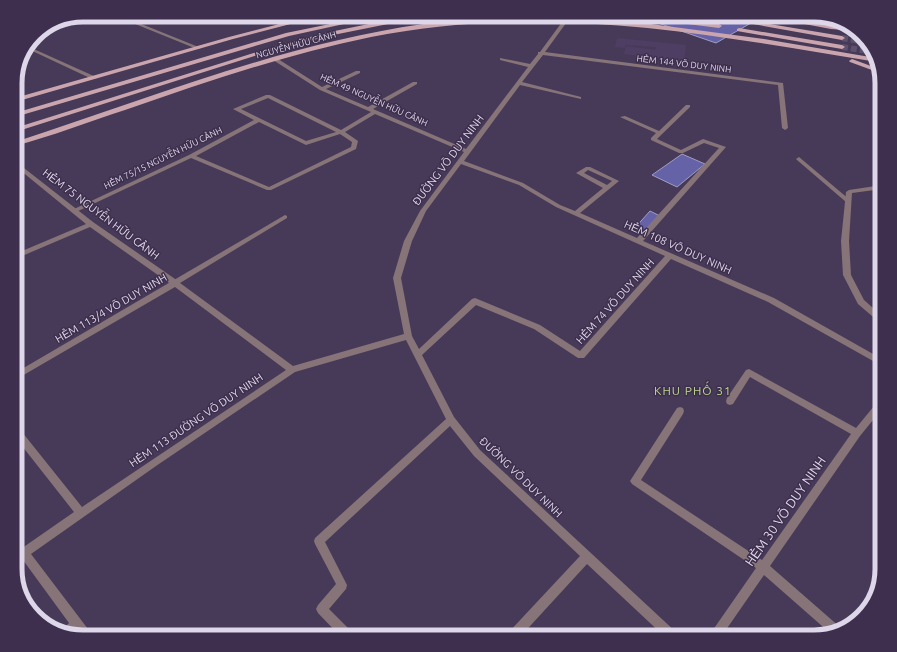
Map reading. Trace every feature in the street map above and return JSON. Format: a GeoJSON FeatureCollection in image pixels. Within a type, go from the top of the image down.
{"type":"FeatureCollection","features":[{"type":"Feature","properties":{"kind":"main road"},"geometry":{"type":"LineString","coordinates":[[22,98],[295,22]]}},
{"type":"Feature","properties":{"kind":"main road"},"geometry":{"type":"LineString","coordinates":[[22,113],[288,34],[347,22]]}},
{"type":"Feature","properties":{"kind":"main road"},"geometry":{"type":"LineString","coordinates":[[22,128],[224,64],[327,34],[388,22]]}},
{"type":"Feature","properties":{"kind":"main road","name":"NGUYỄN HỮU CẢNH"},"geometry":{"type":"LineString","coordinates":[[22,142],[275,58],[359,38],[425,26],[477,22]]}},
{"type":"Feature","properties":{"kind":"main road","name":"NGUYỄN HỮU CẢNH"},"geometry":{"type":"LineString","coordinates":[[620,22],[674,27],[870,59]]}},
{"type":"Feature","properties":{"kind":"main road"},"geometry":{"type":"LineString","coordinates":[[690,22],[723,27]]}},
{"type":"Feature","properties":{"kind":"main road"},"geometry":{"type":"LineString","coordinates":[[747,22],[842,38]]}},
{"type":"Feature","properties":{"kind":"main road"},"geometry":{"type":"LineString","coordinates":[[803,22],[841,28]]}},
{"type":"Feature","properties":{"kind":"main road"},"geometry":{"type":"LineString","coordinates":[[730,28],[842,47]]}},
{"type":"Feature","properties":{"kind":"main road"},"geometry":{"type":"LineString","coordinates":[[199,48],[217,54]]}},
{"type":"Feature","properties":{"kind":"main road"},"geometry":{"type":"LineString","coordinates":[[824,51],[874,69]]}},
{"type":"Feature","properties":{"kind":"main road"},"geometry":{"type":"LineString","coordinates":[[224,64],[234,72]]}},
{"type":"Feature","properties":{"kind":"street"},"geometry":{"type":"LineString","coordinates":[[133,22],[199,48]]}},
{"type":"Feature","properties":{"kind":"street"},"geometry":{"type":"LineString","coordinates":[[277,22],[283,25]]}},
{"type":"Feature","properties":{"kind":"street","name":"ĐƯỜNG VÕ DUY NINH"},"geometry":{"type":"LineString","coordinates":[[566,22],[540,53],[423,211],[408,241],[396,278],[408,336],[451,420],[478,453],[666,630]]}},
{"type":"Feature","properties":{"kind":"street"},"geometry":{"type":"LineString","coordinates":[[32,49],[94,78]]}},
{"type":"Feature","properties":{"kind":"street","name":"HẺM 144 VÕ DUY NINH"},"geometry":{"type":"LineString","coordinates":[[540,53],[781,84],[785,128]]}},
{"type":"Feature","properties":{"kind":"street","name":"HẺM 49 NGUYỄN HỮU CẢNH"},"geometry":{"type":"LineString","coordinates":[[275,58],[322,88],[468,152]]}},
{"type":"Feature","properties":{"kind":"street"},"geometry":{"type":"LineString","coordinates":[[502,60],[531,66]]}},
{"type":"Feature","properties":{"kind":"street"},"geometry":{"type":"LineString","coordinates":[[322,88],[358,72]]}},
{"type":"Feature","properties":{"kind":"street"},"geometry":{"type":"LineString","coordinates":[[520,82],[579,98]]}},
{"type":"Feature","properties":{"kind":"street"},"geometry":{"type":"LineString","coordinates":[[368,109],[415,83]]}},
{"type":"Feature","properties":{"kind":"street"},"geometry":{"type":"LineString","coordinates":[[191,156],[270,189],[354,148],[355,141],[341,132],[268,96],[236,109],[306,143],[341,132],[375,112]]}},
{"type":"Feature","properties":{"kind":"street"},"geometry":{"type":"LineString","coordinates":[[639,241],[723,147],[703,141],[681,152],[653,138],[688,106]]}},
{"type":"Feature","properties":{"kind":"street"},"geometry":{"type":"LineString","coordinates":[[623,118],[660,133]]}},
{"type":"Feature","properties":{"kind":"street","name":"HẺM 75/15 NGUYỄN HỮU CẢNH"},"geometry":{"type":"LineString","coordinates":[[74,211],[191,156],[259,120]]}},
{"type":"Feature","properties":{"kind":"street"},"geometry":{"type":"LineString","coordinates":[[799,159],[848,201]]}},
{"type":"Feature","properties":{"kind":"street","name":"HẺM 108 VÕ DUY NINH"},"geometry":{"type":"LineString","coordinates":[[460,162],[521,184],[558,206],[575,214],[771,300],[875,359]]}},
{"type":"Feature","properties":{"kind":"street","name":"HẺM 75 NGUYỄN HỮU CẢNH"},"geometry":{"type":"LineString","coordinates":[[22,168],[91,224],[175,282]]}},
{"type":"Feature","properties":{"kind":"street"},"geometry":{"type":"LineString","coordinates":[[575,214],[608,188],[616,181],[588,168],[579,173],[608,188]]}},
{"type":"Feature","properties":{"kind":"street"},"geometry":{"type":"LineString","coordinates":[[875,188],[849,192],[845,241],[847,275],[861,302],[875,314]]}},
{"type":"Feature","properties":{"kind":"street"},"geometry":{"type":"LineString","coordinates":[[175,282],[285,217]]}},
{"type":"Feature","properties":{"kind":"street"},"geometry":{"type":"LineString","coordinates":[[22,254],[91,224]]}},
{"type":"Feature","properties":{"kind":"street","name":"HẺM 74 VÕ DUY NINH"},"geometry":{"type":"LineString","coordinates":[[418,354],[475,301],[537,327],[581,356],[670,256]]}},
{"type":"Feature","properties":{"kind":"street","name":"HẺM 113/4 VÕ DUY NINH"},"geometry":{"type":"LineString","coordinates":[[22,374],[175,282],[292,370]]}},
{"type":"Feature","properties":{"kind":"street","name":"HẺM 113 ĐƯỜNG VÕ DUY NINH"},"geometry":{"type":"LineString","coordinates":[[22,554],[292,370],[408,336]]}},
{"type":"Feature","properties":{"kind":"street"},"geometry":{"type":"LineString","coordinates":[[730,401],[749,372],[857,433]]}},
{"type":"Feature","properties":{"kind":"street"},"geometry":{"type":"LineString","coordinates":[[680,411],[635,481],[763,567],[832,628]]}},
{"type":"Feature","properties":{"kind":"street","name":"HẺM 30 VÕ DUY NINH"},"geometry":{"type":"LineString","coordinates":[[719,630],[857,433],[875,411]]}},
{"type":"Feature","properties":{"kind":"street"},"geometry":{"type":"LineString","coordinates":[[342,630],[322,609],[342,585],[319,541],[451,420]]}},
{"type":"Feature","properties":{"kind":"street"},"geometry":{"type":"LineString","coordinates":[[22,439],[81,513]]}},
{"type":"Feature","properties":{"kind":"street"},"geometry":{"type":"LineString","coordinates":[[518,630],[587,556]]}},
{"type":"Feature","properties":{"kind":"street"},"geometry":{"type":"LineString","coordinates":[[22,560],[82,630]]}},
{"type":"Feature","properties":{"kind":"street"},"geometry":{"type":"LineString","coordinates":[[71,629],[77,624]]}},
{"type":"Feature","properties":{"kind":"shaded area"},"geometry":{"type":"Polygon","coordinates":[[[617,38],[686,45],[684,62],[624,54],[626,46],[655,50],[656,47],[625,45],[625,48],[615,47],[617,38]]]}},
{"type":"Feature","properties":{"kind":"building"},"geometry":{"type":"Polygon","coordinates":[[[655,22],[753,22],[716,43],[655,22]]]}},
{"type":"Feature","properties":{"kind":"building"},"geometry":{"type":"Polygon","coordinates":[[[682,154],[705,164],[677,187],[652,175],[682,154]]]}},
{"type":"Feature","properties":{"kind":"building"},"geometry":{"type":"Polygon","coordinates":[[[650,211],[660,216],[644,234],[633,230],[650,211]]]}},
{"type":"Feature","properties":{"kind":"tunnel"},"geometry":{"type":"LineString","coordinates":[[842,38],[857,41]]}},
{"type":"Feature","properties":{"kind":"tunnel"},"geometry":{"type":"LineString","coordinates":[[842,47],[865,51]]}},
{"type":"Feature","properties":{"kind":"district","name":"KHU PHỐ 31"},"geometry":{"type":"Point","coordinates":[693,391]}}]}
